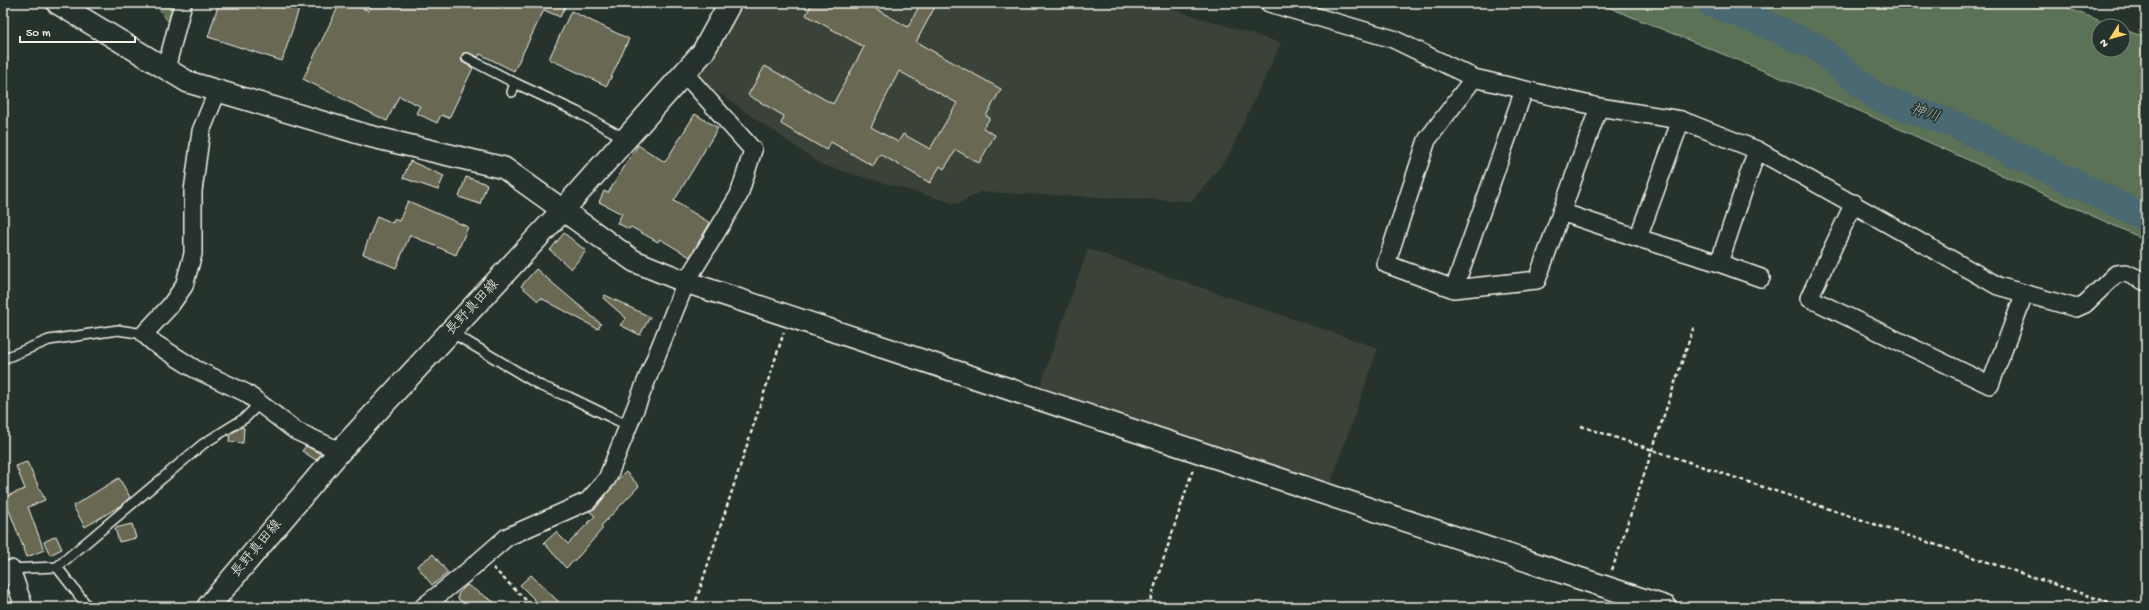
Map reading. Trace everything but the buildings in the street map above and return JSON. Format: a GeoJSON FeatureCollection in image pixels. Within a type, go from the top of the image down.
{"type":"FeatureCollection","features":[{"type":"Feature","properties":{"kind":"main road","name":"長野真田線"},"geometry":{"type":"LineString","coordinates":[[208,607],[340,451],[562,211],[703,52],[730,3]]}},
{"type":"Feature","properties":{"kind":"street"},"geometry":{"type":"LineString","coordinates":[[57,3],[188,82],[217,92],[369,136],[504,168],[562,211],[634,261],[686,282],[1666,607]]}},
{"type":"Feature","properties":{"kind":"street"},"geometry":{"type":"LineString","coordinates":[[166,69],[182,3]]}},
{"type":"Feature","properties":{"kind":"street"},"geometry":{"type":"LineString","coordinates":[[1269,3],[1393,39],[1474,78],[1599,107],[1681,120],[1757,150],[1854,203],[1998,286],[2024,295],[2076,308],[2085,304],[2116,274],[2126,273],[2146,282]]}},
{"type":"Feature","properties":{"kind":"street"},"geometry":{"type":"LineString","coordinates":[[423,607],[507,537],[588,501],[607,479],[686,282],[739,195],[753,150],[684,73]]}},
{"type":"Feature","properties":{"kind":"street"},"geometry":{"type":"LineString","coordinates":[[1474,78],[1427,140],[1386,264],[1454,289],[1536,280],[1599,107]]}},
{"type":"Feature","properties":{"kind":"street"},"geometry":{"type":"LineString","coordinates":[[1454,289],[1524,90]]}},
{"type":"Feature","properties":{"kind":"street"},"geometry":{"type":"LineString","coordinates":[[217,92],[200,131],[193,191],[193,254],[184,286],[170,306],[144,334],[154,343],[195,369],[246,393],[296,431],[340,451]]}},
{"type":"Feature","properties":{"kind":"street"},"geometry":{"type":"LineString","coordinates":[[1638,238],[1681,120]]}},
{"type":"Feature","properties":{"kind":"street"},"geometry":{"type":"LineString","coordinates":[[1719,263],[1757,150]]}},
{"type":"Feature","properties":{"kind":"street"},"geometry":{"type":"LineString","coordinates":[[1854,203],[1809,298],[1990,385],[2024,295]]}},
{"type":"Feature","properties":{"kind":"street"},"geometry":{"type":"LineString","coordinates":[[1561,212],[1761,278]]}},
{"type":"Feature","properties":{"kind":"street"},"geometry":{"type":"LineString","coordinates":[[7,569],[23,604],[22,607]]}},
{"type":"Feature","properties":{"kind":"lane"},"geometry":{"type":"LineString","coordinates":[[467,58],[514,87],[577,112],[626,139]]}},
{"type":"Feature","properties":{"kind":"lane"},"geometry":{"type":"LineString","coordinates":[[3,359],[50,340],[118,330],[144,334]]}},
{"type":"Feature","properties":{"kind":"lane"},"geometry":{"type":"LineString","coordinates":[[450,332],[541,386],[569,397],[629,426]]}},
{"type":"Feature","properties":{"kind":"lane"},"geometry":{"type":"LineString","coordinates":[[7,569],[57,567],[197,449],[245,418],[260,403]]}},
{"type":"Feature","properties":{"kind":"lane"},"geometry":{"type":"LineString","coordinates":[[57,567],[88,607]]}},
{"type":"Feature","properties":{"kind":"path"},"geometry":{"type":"LineString","coordinates":[[694,607],[789,316]]}},
{"type":"Feature","properties":{"kind":"path"},"geometry":{"type":"LineString","coordinates":[[1606,588],[1694,326]]}},
{"type":"Feature","properties":{"kind":"path"},"geometry":{"type":"LineString","coordinates":[[1581,426],[2122,607]]}},
{"type":"Feature","properties":{"kind":"path"},"geometry":{"type":"LineString","coordinates":[[1148,607],[1198,452]]}},
{"type":"Feature","properties":{"kind":"path"},"geometry":{"type":"LineString","coordinates":[[480,561],[496,570],[532,607]]}},
{"type":"Feature","properties":{"kind":"shaded area"},"geometry":{"type":"Polygon","coordinates":[[[741,3],[1152,3],[1281,43],[1227,158],[1192,201],[980,192],[957,204],[822,165],[696,77],[741,3]]]}},
{"type":"Feature","properties":{"kind":"shaded area"},"geometry":{"type":"Polygon","coordinates":[[[1088,249],[1378,348],[1330,485],[1039,389],[1088,249]]]}},
{"type":"Feature","properties":{"kind":"green space"},"geometry":{"type":"Polygon","coordinates":[[[155,3],[179,3],[175,22],[167,20],[155,3]]]}},
{"type":"Feature","properties":{"kind":"green space"},"geometry":{"type":"Polygon","coordinates":[[[1598,3],[2054,3],[2093,18],[2091,18],[2091,58],[2131,58],[2131,32],[2146,38],[2146,240],[1835,100],[1598,3]]]}},
{"type":"Feature","properties":{"kind":"waterway","name":"神川"},"geometry":{"type":"LineString","coordinates":[[1711,3],[1757,20],[1818,48],[1878,98],[1954,124],[2146,218]]}}]}
